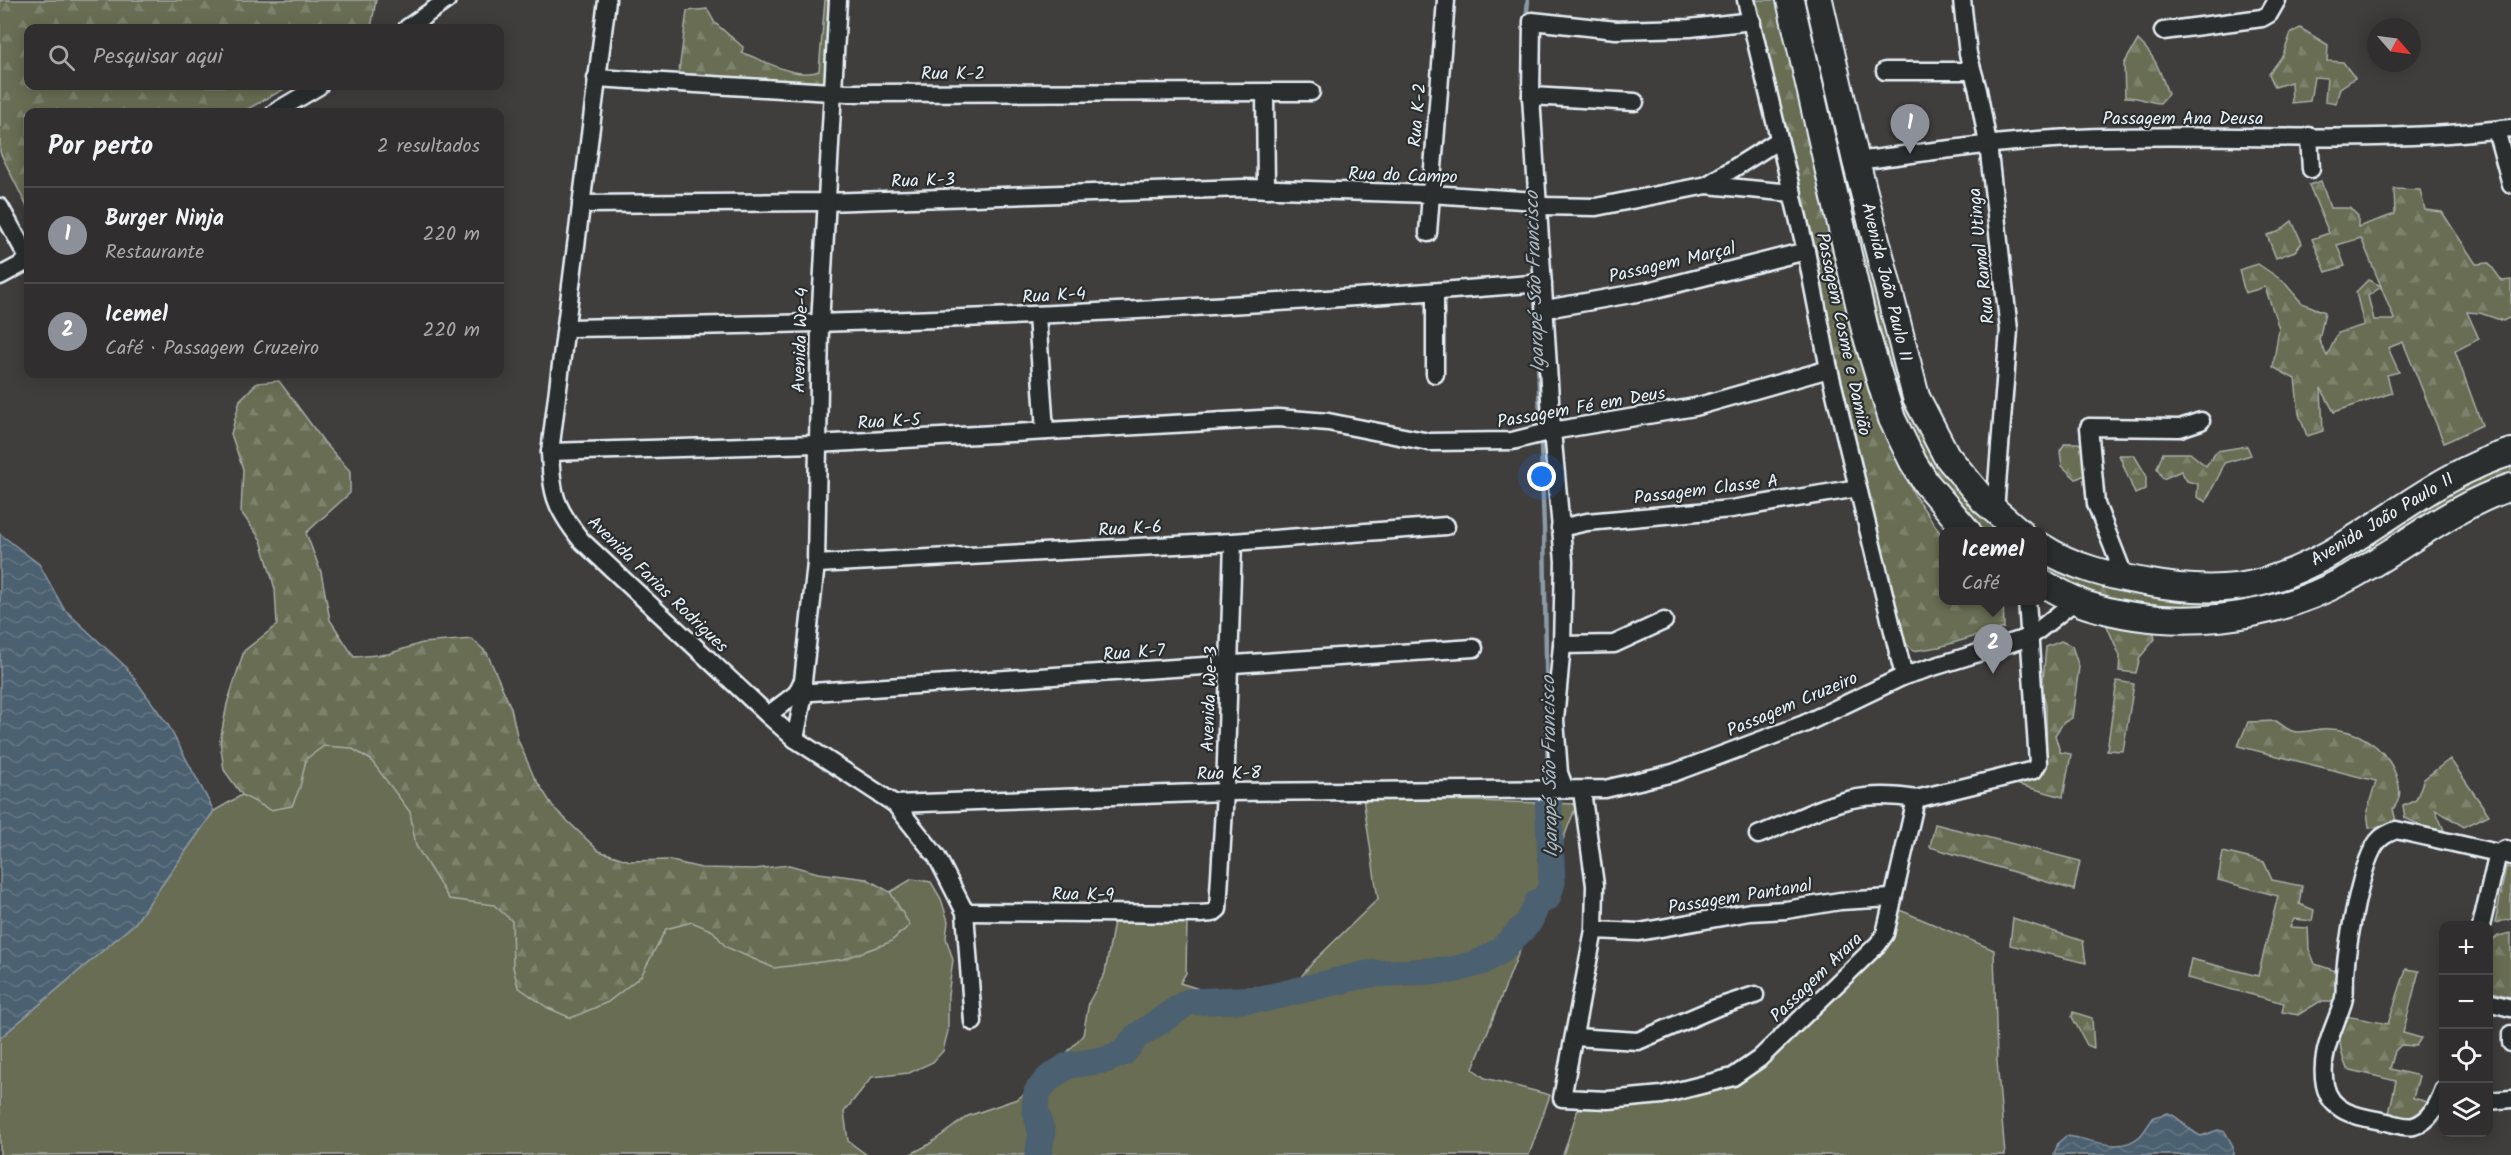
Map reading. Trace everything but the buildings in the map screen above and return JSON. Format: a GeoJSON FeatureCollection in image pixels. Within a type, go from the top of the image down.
{"type":"FeatureCollection","features":[{"type":"Feature","properties":{"kind":"main road","name":"Avenida João Paulo II"},"geometry":{"type":"LineString","coordinates":[[1790,0],[1866,334],[1892,419],[1926,483],[1964,527]]}},
{"type":"Feature","properties":{"kind":"main road","name":"Avenida João Paulo II"},"geometry":{"type":"LineString","coordinates":[[1819,0],[1856,161],[1916,397],[1946,455],[1995,511],[2015,527]]}},
{"type":"Feature","properties":{"kind":"main road","name":"Avenida João Paulo II"},"geometry":{"type":"LineString","coordinates":[[2047,549],[2094,570],[2165,585],[2203,588],[2262,582],[2323,556],[2433,487],[2481,461],[2511,452]]}},
{"type":"Feature","properties":{"kind":"main road","name":"Avenida João Paulo II"},"geometry":{"type":"LineString","coordinates":[[2047,585],[2088,605],[2183,620],[2227,617],[2267,610],[2348,579],[2467,505],[2511,487]]}},
{"type":"Feature","properties":{"kind":"street"},"geometry":{"type":"LineString","coordinates":[[414,24],[447,0]]}},
{"type":"Feature","properties":{"kind":"street","name":"Avenida Farias Rodrigues"},"geometry":{"type":"LineString","coordinates":[[607,0],[550,452],[552,493],[564,518],[581,540],[795,739],[894,804],[937,857],[965,912],[973,1022]]}},
{"type":"Feature","properties":{"kind":"street","name":"Avenida We-4"},"geometry":{"type":"LineString","coordinates":[[795,739],[816,564],[816,444],[820,325],[825,202],[838,0]]}},
{"type":"Feature","properties":{"kind":"street","name":"Rua K-2"},"geometry":{"type":"LineString","coordinates":[[1428,233],[1446,0]]}},
{"type":"Feature","properties":{"kind":"street","name":"Passagem Cosme e Damião"},"geometry":{"type":"LineString","coordinates":[[1746,0],[1793,193],[1829,369],[1904,676]]}},
{"type":"Feature","properties":{"kind":"street","name":"Rua Ramal Utinga"},"geometry":{"type":"LineString","coordinates":[[1962,0],[1968,54],[1988,144],[2009,330],[1995,511]]}},
{"type":"Feature","properties":{"kind":"street"},"geometry":{"type":"LineString","coordinates":[[2163,31],[2262,18],[2269,14],[2277,0]]}},
{"type":"Feature","properties":{"kind":"street"},"geometry":{"type":"LineString","coordinates":[[1554,789],[1559,773],[1555,720],[1563,645],[1564,561],[1545,434],[1546,309],[1537,283],[1531,96],[1532,21],[1616,30],[1690,28],[1752,21]]}},
{"type":"Feature","properties":{"kind":"street"},"geometry":{"type":"LineString","coordinates":[[1885,71],[1972,71]]}},
{"type":"Feature","properties":{"kind":"street","name":"Rua K-2"},"geometry":{"type":"LineString","coordinates":[[596,78],[832,92],[1311,92]]}},
{"type":"Feature","properties":{"kind":"street"},"geometry":{"type":"LineString","coordinates":[[282,108],[313,90]]}},
{"type":"Feature","properties":{"kind":"street"},"geometry":{"type":"LineString","coordinates":[[1265,93],[1266,189]]}},
{"type":"Feature","properties":{"kind":"street"},"geometry":{"type":"LineString","coordinates":[[1531,96],[1635,102]]}},
{"type":"Feature","properties":{"kind":"street"},"geometry":{"type":"LineString","coordinates":[[2503,129],[2511,184]]}},
{"type":"Feature","properties":{"kind":"street","name":"Passagem Ana Deusa"},"geometry":{"type":"LineString","coordinates":[[1856,161],[1988,144],[2075,138],[2421,135],[2503,129]]}},
{"type":"Feature","properties":{"kind":"street"},"geometry":{"type":"LineString","coordinates":[[2309,136],[2311,169]]}},
{"type":"Feature","properties":{"kind":"street","name":"Rua do Campo"},"geometry":{"type":"LineString","coordinates":[[1707,185],[1779,140]]}},
{"type":"Feature","properties":{"kind":"street","name":"Rua do Campo"},"geometry":{"type":"LineString","coordinates":[[1266,189],[1430,194],[1596,207],[1707,185],[1793,193]]}},
{"type":"Feature","properties":{"kind":"street","name":"Rua K-3"},"geometry":{"type":"LineString","coordinates":[[581,204],[825,202],[1266,189]]}},
{"type":"Feature","properties":{"kind":"street"},"geometry":{"type":"LineString","coordinates":[[0,207],[24,252]]}},
{"type":"Feature","properties":{"kind":"street","name":"Passagem Marçal"},"geometry":{"type":"LineString","coordinates":[[1546,309],[1648,291],[1806,251]]}},
{"type":"Feature","properties":{"kind":"street"},"geometry":{"type":"LineString","coordinates":[[0,276],[24,262]]}},
{"type":"Feature","properties":{"kind":"street","name":"Rua K-4"},"geometry":{"type":"LineString","coordinates":[[566,328],[820,325],[1037,316],[1435,292],[1537,283]]}},
{"type":"Feature","properties":{"kind":"street"},"geometry":{"type":"LineString","coordinates":[[1435,292],[1435,374]]}},
{"type":"Feature","properties":{"kind":"street"},"geometry":{"type":"LineString","coordinates":[[1037,316],[1045,431]]}},
{"type":"Feature","properties":{"kind":"street","name":"Passagem Fé em Deus"},"geometry":{"type":"LineString","coordinates":[[1229,420],[1278,418],[1328,422],[1429,442],[1512,441],[1695,407],[1829,369]]}},
{"type":"Feature","properties":{"kind":"street","name":"Rua K-5"},"geometry":{"type":"LineString","coordinates":[[550,452],[816,444],[1229,420]]}},
{"type":"Feature","properties":{"kind":"street"},"geometry":{"type":"LineString","coordinates":[[2125,578],[2096,504],[2089,427],[2180,428],[2201,421]]}},
{"type":"Feature","properties":{"kind":"street","name":"Passagem Classe A"},"geometry":{"type":"LineString","coordinates":[[1560,528],[1587,522],[1731,509],[1857,488]]}},
{"type":"Feature","properties":{"kind":"street","name":"Rua K-6"},"geometry":{"type":"LineString","coordinates":[[816,564],[1233,542],[1446,526]]}},
{"type":"Feature","properties":{"kind":"street","name":"Avenida We-3"},"geometry":{"type":"LineString","coordinates":[[1200,914],[1213,913],[1220,902],[1233,542]]}},
{"type":"Feature","properties":{"kind":"street"},"geometry":{"type":"LineString","coordinates":[[2030,637],[2076,600]]}},
{"type":"Feature","properties":{"kind":"street"},"geometry":{"type":"LineString","coordinates":[[1758,835],[1842,800],[1890,794],[1916,799],[2034,770],[2039,756],[2027,605]]}},
{"type":"Feature","properties":{"kind":"street"},"geometry":{"type":"LineString","coordinates":[[1563,645],[1614,644],[1664,621]]}},
{"type":"Feature","properties":{"kind":"street","name":"Passagem Cruzeiro"},"geometry":{"type":"LineString","coordinates":[[1554,789],[1582,791],[1633,784],[1673,773],[1804,724],[1904,676],[2030,637]]}},
{"type":"Feature","properties":{"kind":"street","name":"Rua K-7"},"geometry":{"type":"LineString","coordinates":[[801,689],[1474,648]]}},
{"type":"Feature","properties":{"kind":"street"},"geometry":{"type":"LineString","coordinates":[[768,715],[801,689]]}},
{"type":"Feature","properties":{"kind":"street","name":"Rua K-8"},"geometry":{"type":"LineString","coordinates":[[894,804],[1225,792],[1554,789]]}},
{"type":"Feature","properties":{"kind":"street"},"geometry":{"type":"LineString","coordinates":[[1582,791],[1595,885],[1594,930],[1575,1037],[1638,1041],[1715,1008],[1755,995]]}},
{"type":"Feature","properties":{"kind":"street","name":"Passagem Arara"},"geometry":{"type":"LineString","coordinates":[[1575,1037],[1562,1098],[1608,1100],[1662,1095],[1733,1077],[1759,1059],[1878,944],[1885,934],[1916,799]]}},
{"type":"Feature","properties":{"kind":"street"},"geometry":{"type":"LineString","coordinates":[[2439,1101],[2436,1108],[2425,1119],[2410,1127],[2354,1115],[2338,1108],[2328,1093],[2324,1069],[2326,1044],[2343,1001],[2345,974],[2363,874],[2369,857],[2380,839],[2396,831],[2507,852],[2483,921]]}},
{"type":"Feature","properties":{"kind":"street","name":"Passagem Pantanal"},"geometry":{"type":"LineString","coordinates":[[1594,930],[1639,933],[1750,912],[1786,910],[1840,901],[1892,898]]}},
{"type":"Feature","properties":{"kind":"street","name":"Rua K-9"},"geometry":{"type":"LineString","coordinates":[[965,912],[1200,914]]}},
{"type":"Feature","properties":{"kind":"street"},"geometry":{"type":"LineString","coordinates":[[2493,1003],[2511,1008]]}},
{"type":"Feature","properties":{"kind":"street"},"geometry":{"type":"LineString","coordinates":[[2511,1034],[2511,1043]]}},
{"type":"Feature","properties":{"kind":"street"},"geometry":{"type":"LineString","coordinates":[[2493,1101],[2511,1099]]}},
{"type":"Feature","properties":{"kind":"green space"},"geometry":{"type":"Polygon","coordinates":[[[0,0],[376,0],[372,24],[24,24],[24,90],[283,90],[249,108],[24,108],[24,201],[0,152],[0,0]]]}},
{"type":"Feature","properties":{"kind":"green space"},"geometry":{"type":"Polygon","coordinates":[[[825,0],[833,0],[827,83],[678,79],[687,11],[707,9],[715,23],[743,47],[742,53],[790,71],[809,73],[819,71],[825,0]]]}},
{"type":"Feature","properties":{"kind":"green space"},"geometry":{"type":"Polygon","coordinates":[[[1750,0],[1780,0],[1879,422],[1915,496],[1939,531],[1939,605],[2003,605],[2004,628],[1939,647],[1913,651],[1899,636],[1844,390],[1750,0]]]}},
{"type":"Feature","properties":{"kind":"green space"},"geometry":{"type":"Polygon","coordinates":[[[1800,0],[1808,0],[1908,397],[2006,527],[1980,527],[1960,508],[1918,449],[1897,397],[1800,0]]]}},
{"type":"Feature","properties":{"kind":"green space"},"geometry":{"type":"Polygon","coordinates":[[[2300,28],[2328,45],[2327,61],[2343,62],[2355,78],[2340,88],[2336,103],[2325,101],[2327,78],[2314,77],[2310,101],[2292,103],[2291,82],[2275,87],[2269,74],[2283,55],[2291,33],[2300,28]]]}},
{"type":"Feature","properties":{"kind":"green space"},"geometry":{"type":"Polygon","coordinates":[[[2138,40],[2153,58],[2160,71],[2168,94],[2160,103],[2125,97],[2124,64],[2138,40]]]}},
{"type":"Feature","properties":{"kind":"green space"},"geometry":{"type":"Polygon","coordinates":[[[2321,181],[2330,208],[2350,208],[2358,216],[2358,227],[2395,214],[2394,189],[2420,190],[2425,210],[2442,212],[2476,264],[2489,263],[2502,281],[2511,280],[2511,317],[2503,321],[2480,313],[2467,312],[2479,339],[2455,351],[2482,425],[2444,443],[2403,342],[2388,348],[2399,372],[2387,375],[2392,393],[2334,412],[2321,388],[2323,431],[2307,436],[2299,414],[2295,379],[2273,367],[2279,328],[2265,287],[2245,293],[2239,270],[2258,264],[2283,281],[2302,303],[2325,312],[2319,340],[2327,356],[2338,333],[2364,325],[2356,292],[2368,280],[2381,286],[2361,238],[2337,245],[2345,266],[2326,272],[2312,239],[2329,233],[2309,185],[2321,181]],[[2381,287],[2368,296],[2374,320],[2394,320],[2381,287]]]}},
{"type":"Feature","properties":{"kind":"green space"},"geometry":{"type":"Polygon","coordinates":[[[2292,221],[2302,243],[2295,251],[2276,258],[2267,235],[2278,232],[2292,221]]]}},
{"type":"Feature","properties":{"kind":"green space"},"geometry":{"type":"Polygon","coordinates":[[[279,381],[324,442],[350,471],[350,493],[306,533],[321,572],[330,620],[354,657],[388,654],[422,643],[472,639],[487,653],[511,708],[518,740],[534,777],[554,808],[599,851],[630,861],[668,860],[701,868],[755,869],[789,865],[818,873],[867,879],[890,892],[910,925],[890,942],[844,959],[774,968],[726,947],[713,931],[692,922],[666,929],[641,976],[608,1002],[571,1018],[548,1008],[518,987],[513,967],[512,921],[494,905],[449,899],[416,846],[410,812],[371,760],[351,748],[324,746],[306,759],[300,787],[292,806],[270,810],[242,795],[224,770],[220,741],[227,704],[244,651],[277,625],[275,589],[261,540],[241,512],[243,469],[231,434],[240,400],[257,383],[279,381]]]}},
{"type":"Feature","properties":{"kind":"green space"},"geometry":{"type":"Polygon","coordinates":[[[2065,443],[2078,443],[2087,448],[2087,474],[2076,479],[2062,466],[2060,451],[2065,443]]]}},
{"type":"Feature","properties":{"kind":"green space"},"geometry":{"type":"Polygon","coordinates":[[[2247,446],[2251,455],[2224,463],[2206,502],[2197,497],[2198,484],[2187,481],[2181,471],[2163,479],[2157,468],[2163,453],[2190,453],[2206,466],[2217,451],[2247,446]]]}},
{"type":"Feature","properties":{"kind":"green space"},"geometry":{"type":"Polygon","coordinates":[[[2119,455],[2134,455],[2146,475],[2146,489],[2135,494],[2119,455]]]}},
{"type":"Feature","properties":{"kind":"green space"},"geometry":{"type":"Polygon","coordinates":[[[2511,458],[2511,475],[2334,576],[2256,605],[2163,612],[2111,601],[2047,576],[2047,557],[2217,595],[2410,509],[2511,458]]]}},
{"type":"Feature","properties":{"kind":"green space"},"geometry":{"type":"Polygon","coordinates":[[[2110,624],[2153,629],[2155,639],[2140,657],[2136,673],[2119,671],[2120,656],[2107,626],[2110,624]]]}},
{"type":"Feature","properties":{"kind":"green space"},"geometry":{"type":"Polygon","coordinates":[[[2061,641],[2072,646],[2079,667],[2072,718],[2063,723],[2055,735],[2060,752],[2071,754],[2063,797],[2012,783],[2047,764],[2046,704],[2042,691],[2046,647],[2061,641]]]}},
{"type":"Feature","properties":{"kind":"green space"},"geometry":{"type":"Polygon","coordinates":[[[2117,681],[2134,684],[2123,751],[2107,750],[2117,681]]]}},
{"type":"Feature","properties":{"kind":"green space"},"geometry":{"type":"Polygon","coordinates":[[[279,703],[482,828],[868,915],[890,892],[912,879],[931,882],[941,899],[948,921],[946,938],[953,960],[948,995],[948,1031],[943,1051],[933,1062],[909,1073],[872,1077],[844,1112],[848,1141],[867,1155],[0,1155],[0,1038],[135,923],[214,811],[242,795],[279,703]]]}},
{"type":"Feature","properties":{"kind":"green space"},"geometry":{"type":"Polygon","coordinates":[[[2276,721],[2295,732],[2320,729],[2345,731],[2368,740],[2377,747],[2392,766],[2398,782],[2399,798],[2393,809],[2396,821],[2376,828],[2369,827],[2367,811],[2376,781],[2238,746],[2248,722],[2276,721]]]}},
{"type":"Feature","properties":{"kind":"green space"},"geometry":{"type":"Polygon","coordinates":[[[2450,759],[2489,815],[2464,827],[2435,809],[2444,830],[2431,830],[2405,818],[2403,806],[2416,800],[2424,779],[2450,759]]]}},
{"type":"Feature","properties":{"kind":"green space"},"geometry":{"type":"Polygon","coordinates":[[[1363,798],[1577,804],[1473,1069],[1485,1078],[1550,1095],[1529,1155],[909,1155],[928,1145],[968,1116],[1017,1099],[1035,1087],[1042,1072],[1062,1058],[1083,1035],[1089,1002],[1105,973],[1114,921],[1187,918],[1186,973],[1180,983],[1228,998],[1254,1001],[1297,993],[1299,979],[1314,961],[1378,899],[1363,798]]]}},
{"type":"Feature","properties":{"kind":"green space"},"geometry":{"type":"Polygon","coordinates":[[[1935,824],[2080,861],[2074,890],[1930,847],[1935,824]]]}},
{"type":"Feature","properties":{"kind":"green space"},"geometry":{"type":"Polygon","coordinates":[[[2223,852],[2264,862],[2272,880],[2302,886],[2299,904],[2314,910],[2312,921],[2294,919],[2290,927],[2308,928],[2309,949],[2315,964],[2339,972],[2334,1002],[2319,1002],[2298,1015],[2282,1012],[2284,1003],[2187,978],[2191,959],[2258,976],[2278,896],[2218,880],[2223,852]]]}},
{"type":"Feature","properties":{"kind":"green space"},"geometry":{"type":"Polygon","coordinates":[[[2506,867],[2511,868],[2511,919],[2495,923],[2506,867]]]}},
{"type":"Feature","properties":{"kind":"green space"},"geometry":{"type":"Polygon","coordinates":[[[1895,908],[1994,950],[1997,1061],[2005,1155],[1563,1155],[1580,1103],[1717,1083],[1880,949],[1895,908]]]}},
{"type":"Feature","properties":{"kind":"green space"},"geometry":{"type":"Polygon","coordinates":[[[2013,918],[2083,941],[2086,963],[2010,945],[2013,918]]]}},
{"type":"Feature","properties":{"kind":"green space"},"geometry":{"type":"Polygon","coordinates":[[[2511,933],[2510,997],[2493,992],[2493,940],[2498,936],[2511,933]]]}},
{"type":"Feature","properties":{"kind":"green space"},"geometry":{"type":"Polygon","coordinates":[[[2406,969],[2419,971],[2403,1033],[2421,1038],[2416,1046],[2401,1045],[2395,1051],[2390,1069],[2419,1076],[2413,1098],[2428,1102],[2426,1111],[2413,1122],[2388,1118],[2396,1081],[2347,1069],[2340,1042],[2346,1016],[2388,1024],[2406,969]]]}},
{"type":"Feature","properties":{"kind":"green space"},"geometry":{"type":"Polygon","coordinates":[[[2073,1012],[2092,1018],[2094,1048],[2087,1045],[2072,1017],[2073,1012]]]}},
{"type":"Feature","properties":{"kind":"water"},"geometry":{"type":"Polygon","coordinates":[[[0,534],[39,564],[64,609],[126,667],[168,725],[214,811],[135,923],[0,1038],[0,534]]]}},
{"type":"Feature","properties":{"kind":"water"},"geometry":{"type":"Polygon","coordinates":[[[2168,1113],[2201,1136],[2218,1130],[2225,1132],[2233,1146],[2233,1155],[2054,1155],[2058,1143],[2066,1136],[2114,1145],[2132,1142],[2142,1134],[2154,1117],[2168,1113]]]}},
{"type":"Feature","properties":{"kind":"waterway","name":"Igarapé São Francisco"},"geometry":{"type":"LineString","coordinates":[[1526,21],[1528,0]]}},
{"type":"Feature","properties":{"kind":"waterway","name":"Igarapé São Francisco"},"geometry":{"type":"LineString","coordinates":[[1536,305],[1544,528],[1548,786]]}},
{"type":"Feature","properties":{"kind":"waterway","name":"Igarapé São Francisco"},"geometry":{"type":"LineString","coordinates":[[1038,1155],[1042,1134],[1035,1108],[1037,1092],[1049,1078],[1069,1065],[1105,1060],[1123,1053],[1136,1037],[1188,1002],[1262,999],[1368,974],[1453,970],[1481,962],[1500,951],[1529,922],[1538,902],[1547,898],[1552,883],[1548,796]]}},
{"type":"Feature","properties":{"kind":"place","name":"Burger Ninja"},"geometry":{"type":"Point","coordinates":[1910,154]}},
{"type":"Feature","properties":{"kind":"place","name":"Icemel"},"geometry":{"type":"Point","coordinates":[1993,674]}}]}
